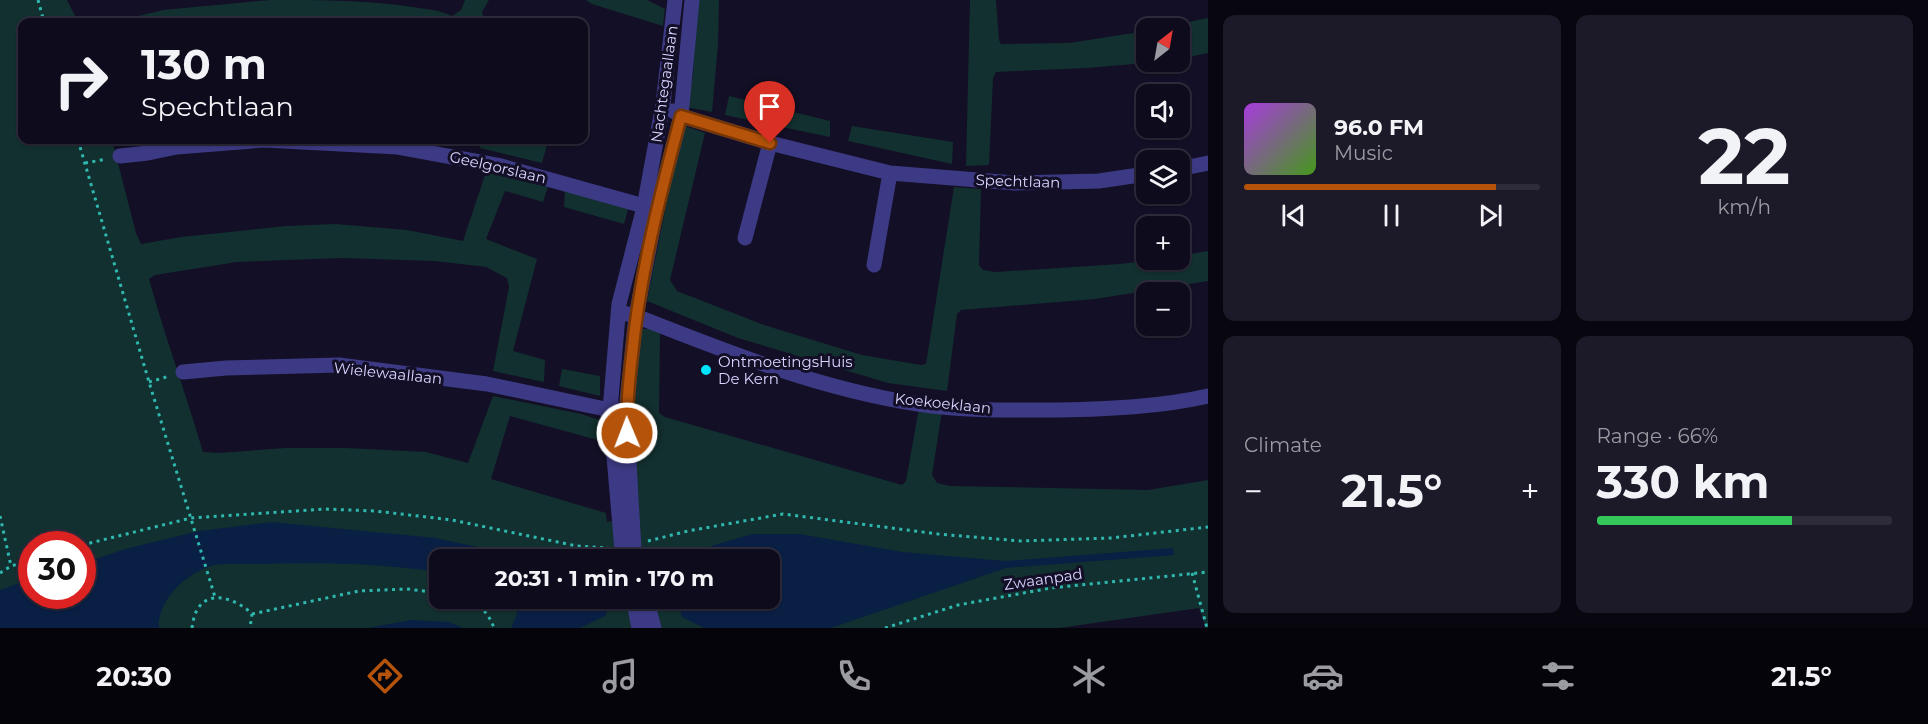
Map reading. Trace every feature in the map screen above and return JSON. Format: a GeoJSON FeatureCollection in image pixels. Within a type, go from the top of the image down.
{"type":"FeatureCollection","features":[{"type":"Feature","properties":{"kind":"street","name":"Nachtegaallaan"},"geometry":{"type":"LineString","coordinates":[[629,549],[626,410],[675,0]]}},
{"type":"Feature","properties":{"kind":"street","name":"Nachtegaallaan"},"geometry":{"type":"LineString","coordinates":[[628,549],[610,410],[619,312],[650,208],[681,116],[692,0]]}},
{"type":"Feature","properties":{"kind":"street","name":"Spechtlaan"},"geometry":{"type":"LineString","coordinates":[[663,104],[681,116],[770,143],[890,173],[1015,183],[1099,181],[1136,175]]}},
{"type":"Feature","properties":{"kind":"street"},"geometry":{"type":"LineString","coordinates":[[745,238],[770,143]]}},
{"type":"Feature","properties":{"kind":"street","name":"Geelgorslaan"},"geometry":{"type":"LineString","coordinates":[[120,156],[214,144]]}},
{"type":"Feature","properties":{"kind":"street","name":"Geelgorslaan"},"geometry":{"type":"LineString","coordinates":[[341,144],[398,147],[501,166],[650,208]]}},
{"type":"Feature","properties":{"kind":"street"},"geometry":{"type":"LineString","coordinates":[[1190,167],[1208,163]]}},
{"type":"Feature","properties":{"kind":"street"},"geometry":{"type":"LineString","coordinates":[[874,264],[890,173]]}},
{"type":"Feature","properties":{"kind":"street","name":"Koekoeklaan"},"geometry":{"type":"LineString","coordinates":[[619,312],[636,316],[764,364],[869,394],[918,404],[1025,410],[1099,410],[1184,402],[1208,396]]}},
{"type":"Feature","properties":{"kind":"street","name":"Wielewaallaan"},"geometry":{"type":"LineString","coordinates":[[183,372],[226,368],[339,366],[487,384],[610,410],[626,410]]}},
{"type":"Feature","properties":{"kind":"street"},"geometry":{"type":"LineString","coordinates":[[635,609],[639,628]]}},
{"type":"Feature","properties":{"kind":"street"},"geometry":{"type":"LineString","coordinates":[[649,609],[654,628]]}},
{"type":"Feature","properties":{"kind":"path"},"geometry":{"type":"LineString","coordinates":[[38,0],[43,18]]}},
{"type":"Feature","properties":{"kind":"path"},"geometry":{"type":"LineString","coordinates":[[79,144],[215,597]]}},
{"type":"Feature","properties":{"kind":"path"},"geometry":{"type":"LineString","coordinates":[[85,163],[120,156]]}},
{"type":"Feature","properties":{"kind":"path"},"geometry":{"type":"LineString","coordinates":[[149,382],[183,372]]}},
{"type":"Feature","properties":{"kind":"path"},"geometry":{"type":"LineString","coordinates":[[96,542],[191,518],[325,509],[375,511],[452,520],[594,549]]}},
{"type":"Feature","properties":{"kind":"path"},"geometry":{"type":"LineString","coordinates":[[637,549],[650,540],[783,514],[938,534],[1021,541],[1111,538],[1208,527]]}},
{"type":"Feature","properties":{"kind":"path"},"geometry":{"type":"LineString","coordinates":[[0,516],[11,566]]}},
{"type":"Feature","properties":{"kind":"path"},"geometry":{"type":"LineString","coordinates":[[0,573],[18,564]]}},
{"type":"Feature","properties":{"kind":"path","name":"Zwaanpad"},"geometry":{"type":"LineString","coordinates":[[885,628],[958,605],[1052,588],[1208,572]]}},
{"type":"Feature","properties":{"kind":"path"},"geometry":{"type":"LineString","coordinates":[[1192,573],[1207,628]]}},
{"type":"Feature","properties":{"kind":"path"},"geometry":{"type":"LineString","coordinates":[[192,628],[193,619],[199,607],[215,597],[231,599],[252,614],[358,591],[407,589],[429,592]]}},
{"type":"Feature","properties":{"kind":"path"},"geometry":{"type":"LineString","coordinates":[[482,609],[490,618],[494,628]]}},
{"type":"Feature","properties":{"kind":"path"},"geometry":{"type":"LineString","coordinates":[[250,628],[252,614]]}},
{"type":"Feature","properties":{"kind":"green space"},"geometry":{"type":"Polygon","coordinates":[[[0,0],[67,0],[76,18],[18,18],[18,144],[113,144],[136,233],[141,244],[181,237],[286,226],[336,224],[407,230],[463,241],[486,172],[548,187],[543,202],[505,191],[486,239],[537,259],[513,351],[545,360],[544,382],[493,371],[509,287],[507,278],[486,267],[435,261],[342,258],[237,262],[155,275],[149,279],[203,452],[346,448],[426,452],[468,463],[493,396],[600,420],[601,441],[510,416],[491,479],[606,513],[607,522],[637,517],[631,410],[641,329],[653,329],[660,332],[659,413],[665,417],[902,485],[906,481],[919,408],[942,411],[932,475],[937,483],[950,486],[1148,490],[1208,480],[1208,628],[1206,628],[1199,608],[1059,628],[0,628],[0,0]]]}},
{"type":"Feature","properties":{"kind":"green space"},"geometry":{"type":"Polygon","coordinates":[[[270,0],[321,0],[406,6],[452,16],[461,10],[465,0],[489,0],[482,12],[484,18],[130,18],[163,10],[270,0]]]}},
{"type":"Feature","properties":{"kind":"green space"},"geometry":{"type":"Polygon","coordinates":[[[586,0],[647,0],[665,9],[663,26],[592,4],[586,0]]]}},
{"type":"Feature","properties":{"kind":"green space"},"geometry":{"type":"Polygon","coordinates":[[[697,0],[719,0],[712,112],[686,107],[693,76],[697,0]]]}},
{"type":"Feature","properties":{"kind":"green space"},"geometry":{"type":"Polygon","coordinates":[[[970,0],[996,0],[1001,44],[1069,43],[1136,33],[1136,64],[996,72],[993,78],[989,165],[966,166],[970,0]]]}},
{"type":"Feature","properties":{"kind":"green space"},"geometry":{"type":"Polygon","coordinates":[[[1208,18],[1208,53],[1190,57],[1190,22],[1208,18]]]}},
{"type":"Feature","properties":{"kind":"green space"},"geometry":{"type":"Polygon","coordinates":[[[729,96],[830,121],[830,137],[725,115],[729,96]]]}},
{"type":"Feature","properties":{"kind":"green space"},"geometry":{"type":"Polygon","coordinates":[[[682,125],[705,133],[670,280],[677,291],[764,325],[862,355],[926,364],[954,187],[981,189],[979,265],[983,270],[995,272],[1136,262],[1136,270],[1190,270],[1190,254],[1208,251],[1208,281],[1190,284],[1190,282],[1136,282],[1136,292],[1095,299],[961,310],[957,314],[947,391],[888,383],[738,338],[647,301],[682,125]]]}},
{"type":"Feature","properties":{"kind":"green space"},"geometry":{"type":"Polygon","coordinates":[[[852,126],[953,142],[952,164],[848,141],[852,126]]]}},
{"type":"Feature","properties":{"kind":"green space"},"geometry":{"type":"Polygon","coordinates":[[[480,144],[547,144],[542,163],[480,148],[480,144]]]}},
{"type":"Feature","properties":{"kind":"green space"},"geometry":{"type":"Polygon","coordinates":[[[565,191],[628,209],[624,224],[564,207],[565,191]]]}},
{"type":"Feature","properties":{"kind":"green space"},"geometry":{"type":"Polygon","coordinates":[[[562,369],[600,376],[600,396],[559,386],[562,369]]]}},
{"type":"Feature","properties":{"kind":"water"},"geometry":{"type":"Polygon","coordinates":[[[272,522],[436,538],[486,549],[429,549],[429,571],[348,564],[216,565],[192,575],[175,589],[163,608],[159,628],[0,628],[0,590],[18,584],[18,609],[96,609],[96,559],[125,549],[199,531],[272,522]]]}},
{"type":"Feature","properties":{"kind":"water"},"geometry":{"type":"Polygon","coordinates":[[[752,534],[799,534],[903,552],[1005,561],[1173,548],[1174,555],[1006,568],[831,628],[704,628],[682,617],[680,609],[780,609],[780,549],[707,549],[752,534]]]}},
{"type":"Feature","properties":{"kind":"water"},"geometry":{"type":"Polygon","coordinates":[[[517,609],[608,609],[605,616],[580,628],[511,628],[517,609]]]}},
{"type":"Feature","properties":{"kind":"water"},"geometry":{"type":"Polygon","coordinates":[[[412,620],[449,622],[463,628],[367,628],[412,620]]]}},
{"type":"Feature","properties":{"kind":"place","name":"OntmoetingsHuis De Kern"},"geometry":{"type":"Point","coordinates":[706,370]}},
{"type":"Feature","properties":{"kind":"route"},"geometry":{"type":"LineString","coordinates":[[627,433],[626,410],[637,304],[657,208],[681,116],[770,143]]}}]}
